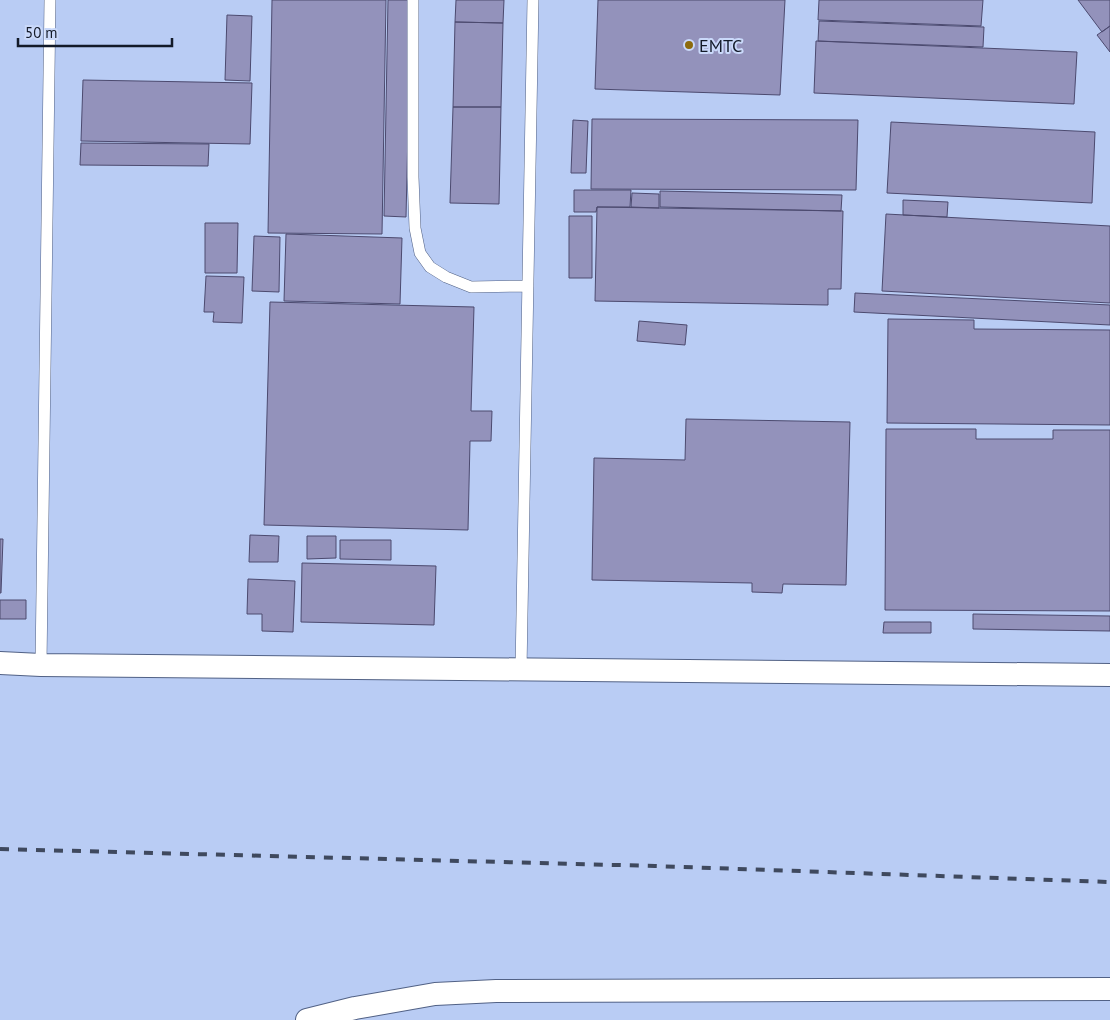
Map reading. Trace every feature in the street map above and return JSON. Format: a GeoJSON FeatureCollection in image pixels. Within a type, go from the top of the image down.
{"type":"FeatureCollection","features":[{"type":"Feature","properties":{"kind":"street"},"geometry":{"type":"LineString","coordinates":[[0,663],[41,665],[1110,675]]}},
{"type":"Feature","properties":{"kind":"street"},"geometry":{"type":"LineString","coordinates":[[307,1020],[356,1008],[435,994],[496,991],[1110,988]]}},
{"type":"Feature","properties":{"kind":"lane"},"geometry":{"type":"LineString","coordinates":[[41,665],[50,0]]}},
{"type":"Feature","properties":{"kind":"lane"},"geometry":{"type":"LineString","coordinates":[[413,0],[414,211],[420,253],[430,267],[446,277],[471,287],[528,286]]}},
{"type":"Feature","properties":{"kind":"lane"},"geometry":{"type":"LineString","coordinates":[[521,670],[533,0]]}},
{"type":"Feature","properties":{"kind":"building"},"geometry":{"type":"Polygon","coordinates":[[[272,0],[386,0],[382,234],[268,233],[272,0]]]}},
{"type":"Feature","properties":{"kind":"building"},"geometry":{"type":"Polygon","coordinates":[[[388,0],[411,0],[406,217],[384,216],[388,0]]]}},
{"type":"Feature","properties":{"kind":"building"},"geometry":{"type":"Polygon","coordinates":[[[456,0],[504,0],[503,23],[455,22],[456,0]]]}},
{"type":"Feature","properties":{"kind":"building","name":"EMTC"},"geometry":{"type":"Polygon","coordinates":[[[598,0],[785,0],[780,95],[595,89],[598,0]]]}},
{"type":"Feature","properties":{"kind":"building"},"geometry":{"type":"Polygon","coordinates":[[[819,0],[983,0],[981,26],[818,20],[819,0]]]}},
{"type":"Feature","properties":{"kind":"building"},"geometry":{"type":"Polygon","coordinates":[[[1078,0],[1110,0],[1110,26],[1102,32],[1078,0]]]}},
{"type":"Feature","properties":{"kind":"building"},"geometry":{"type":"Polygon","coordinates":[[[227,15],[252,16],[250,81],[225,80],[227,15]]]}},
{"type":"Feature","properties":{"kind":"building"},"geometry":{"type":"Polygon","coordinates":[[[819,21],[984,27],[983,47],[818,41],[819,21]]]}},
{"type":"Feature","properties":{"kind":"building"},"geometry":{"type":"Polygon","coordinates":[[[455,22],[503,23],[501,107],[453,107],[455,22]]]}},
{"type":"Feature","properties":{"kind":"building"},"geometry":{"type":"Polygon","coordinates":[[[1110,26],[1110,52],[1097,35],[1110,26]]]}},
{"type":"Feature","properties":{"kind":"building"},"geometry":{"type":"Polygon","coordinates":[[[816,41],[1077,52],[1074,104],[814,93],[816,41]]]}},
{"type":"Feature","properties":{"kind":"building"},"geometry":{"type":"Polygon","coordinates":[[[83,80],[252,83],[250,144],[81,141],[83,80]]]}},
{"type":"Feature","properties":{"kind":"building"},"geometry":{"type":"Polygon","coordinates":[[[453,107],[501,107],[499,204],[450,203],[453,107]]]}},
{"type":"Feature","properties":{"kind":"building"},"geometry":{"type":"Polygon","coordinates":[[[592,119],[858,120],[856,190],[591,189],[592,119]]]}},
{"type":"Feature","properties":{"kind":"building"},"geometry":{"type":"Polygon","coordinates":[[[573,120],[588,121],[586,173],[571,173],[573,120]]]}},
{"type":"Feature","properties":{"kind":"building"},"geometry":{"type":"Polygon","coordinates":[[[891,122],[1095,132],[1092,203],[887,193],[891,122]]]}},
{"type":"Feature","properties":{"kind":"building"},"geometry":{"type":"Polygon","coordinates":[[[81,143],[209,144],[208,166],[80,165],[81,143]]]}},
{"type":"Feature","properties":{"kind":"building"},"geometry":{"type":"Polygon","coordinates":[[[574,190],[631,190],[630,207],[597,207],[596,212],[574,212],[574,190]]]}},
{"type":"Feature","properties":{"kind":"building"},"geometry":{"type":"Polygon","coordinates":[[[660,191],[842,195],[841,211],[660,207],[660,191]]]}},
{"type":"Feature","properties":{"kind":"building"},"geometry":{"type":"Polygon","coordinates":[[[632,193],[659,194],[659,208],[631,207],[632,193]]]}},
{"type":"Feature","properties":{"kind":"building"},"geometry":{"type":"Polygon","coordinates":[[[903,200],[948,202],[947,217],[903,215],[903,200]]]}},
{"type":"Feature","properties":{"kind":"building"},"geometry":{"type":"Polygon","coordinates":[[[597,207],[843,211],[841,289],[828,289],[828,305],[595,301],[597,207]]]}},
{"type":"Feature","properties":{"kind":"building"},"geometry":{"type":"Polygon","coordinates":[[[886,214],[1110,226],[1110,303],[882,291],[886,214]]]}},
{"type":"Feature","properties":{"kind":"building"},"geometry":{"type":"Polygon","coordinates":[[[569,216],[592,216],[592,278],[569,278],[569,216]]]}},
{"type":"Feature","properties":{"kind":"building"},"geometry":{"type":"Polygon","coordinates":[[[205,223],[238,223],[237,273],[205,273],[205,223]]]}},
{"type":"Feature","properties":{"kind":"building"},"geometry":{"type":"Polygon","coordinates":[[[286,234],[402,238],[400,304],[284,301],[286,234]]]}},
{"type":"Feature","properties":{"kind":"building"},"geometry":{"type":"Polygon","coordinates":[[[254,236],[280,237],[279,292],[252,291],[254,236]]]}},
{"type":"Feature","properties":{"kind":"building"},"geometry":{"type":"Polygon","coordinates":[[[206,276],[244,277],[242,323],[213,322],[214,312],[204,312],[206,276]]]}},
{"type":"Feature","properties":{"kind":"building"},"geometry":{"type":"Polygon","coordinates":[[[855,293],[1110,305],[1110,325],[854,312],[855,293]]]}},
{"type":"Feature","properties":{"kind":"building"},"geometry":{"type":"Polygon","coordinates":[[[270,302],[474,307],[471,411],[492,411],[491,441],[470,441],[468,530],[264,525],[270,302]]]}},
{"type":"Feature","properties":{"kind":"building"},"geometry":{"type":"Polygon","coordinates":[[[888,319],[974,320],[974,329],[1110,330],[1110,425],[887,423],[888,319]]]}},
{"type":"Feature","properties":{"kind":"building"},"geometry":{"type":"Polygon","coordinates":[[[639,321],[687,325],[685,345],[637,341],[639,321]]]}},
{"type":"Feature","properties":{"kind":"building"},"geometry":{"type":"Polygon","coordinates":[[[686,419],[850,422],[846,585],[783,584],[782,593],[752,592],[752,583],[592,580],[594,458],[685,460],[686,419]]]}},
{"type":"Feature","properties":{"kind":"building"},"geometry":{"type":"Polygon","coordinates":[[[886,429],[976,429],[976,439],[1053,439],[1053,430],[1110,430],[1110,611],[885,610],[886,429]]]}},
{"type":"Feature","properties":{"kind":"building"},"geometry":{"type":"Polygon","coordinates":[[[250,535],[279,536],[278,562],[249,562],[250,535]]]}},
{"type":"Feature","properties":{"kind":"building"},"geometry":{"type":"Polygon","coordinates":[[[307,536],[336,536],[336,558],[307,559],[307,536]]]}},
{"type":"Feature","properties":{"kind":"building"},"geometry":{"type":"Polygon","coordinates":[[[0,539],[3,539],[1,593],[0,593],[0,539]]]}},
{"type":"Feature","properties":{"kind":"building"},"geometry":{"type":"Polygon","coordinates":[[[340,540],[391,540],[391,560],[340,559],[340,540]]]}},
{"type":"Feature","properties":{"kind":"building"},"geometry":{"type":"Polygon","coordinates":[[[302,563],[436,566],[434,625],[301,622],[302,563]]]}},
{"type":"Feature","properties":{"kind":"building"},"geometry":{"type":"Polygon","coordinates":[[[248,579],[295,581],[293,632],[262,631],[262,614],[247,614],[248,579]]]}},
{"type":"Feature","properties":{"kind":"building"},"geometry":{"type":"Polygon","coordinates":[[[0,600],[26,600],[26,619],[0,619],[0,600]]]}},
{"type":"Feature","properties":{"kind":"building"},"geometry":{"type":"Polygon","coordinates":[[[973,614],[1110,616],[1110,631],[973,629],[973,614]]]}},
{"type":"Feature","properties":{"kind":"building"},"geometry":{"type":"Polygon","coordinates":[[[884,622],[931,622],[931,633],[883,633],[884,622]]]}},
{"type":"Feature","properties":{"kind":"railway"},"geometry":{"type":"LineString","coordinates":[[0,849],[655,866],[1110,882]]}},
{"type":"Feature","properties":{"kind":"place","name":"EMTC"},"geometry":{"type":"Point","coordinates":[689,45]}}]}
